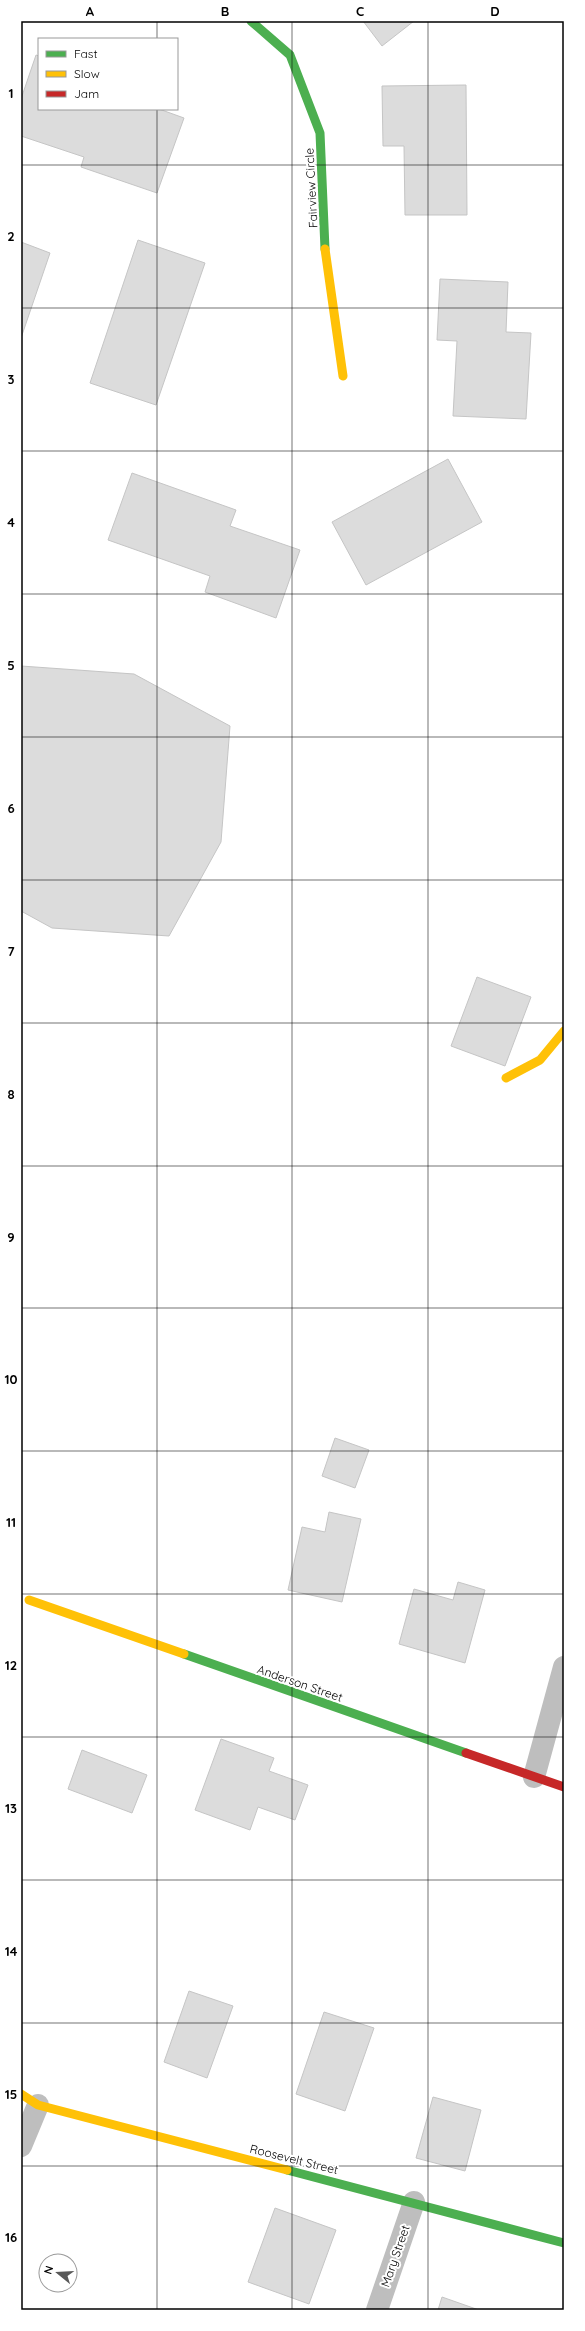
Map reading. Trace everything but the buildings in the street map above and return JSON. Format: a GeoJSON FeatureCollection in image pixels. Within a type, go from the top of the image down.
{"type":"FeatureCollection","features":[{"type":"Feature","properties":{"kind":"street","name":"Fairview Circle"},"geometry":{"type":"LineString","coordinates":[[251,21],[290,55],[320,133],[326,261],[343,376]]}},
{"type":"Feature","properties":{"kind":"street"},"geometry":{"type":"LineString","coordinates":[[506,1078],[540,1060],[564,1031]]}},
{"type":"Feature","properties":{"kind":"street","name":"Anderson Street"},"geometry":{"type":"LineString","coordinates":[[29,1600],[564,1787]]}},
{"type":"Feature","properties":{"kind":"street"},"geometry":{"type":"LineString","coordinates":[[534,1777],[564,1666]]}},
{"type":"Feature","properties":{"kind":"street"},"geometry":{"type":"LineString","coordinates":[[21,2146],[30,2100]]}},
{"type":"Feature","properties":{"kind":"street","name":"Roosevelt Street"},"geometry":{"type":"LineString","coordinates":[[30,2100],[564,2243]]}},
{"type":"Feature","properties":{"kind":"street","name":"Mary Street"},"geometry":{"type":"LineString","coordinates":[[377,2310],[414,2202]]}},
{"type":"Feature","properties":{"kind":"traffic: fast"},"geometry":{"type":"LineString","coordinates":[[251,21],[290,55],[320,133],[325,249]]}},
{"type":"Feature","properties":{"kind":"traffic: fast"},"geometry":{"type":"LineString","coordinates":[[184,1654],[466,1753]]}},
{"type":"Feature","properties":{"kind":"traffic: fast"},"geometry":{"type":"LineString","coordinates":[[287,2170],[564,2243]]}},
{"type":"Feature","properties":{"kind":"traffic: slow"},"geometry":{"type":"LineString","coordinates":[[325,249],[343,376]]}},
{"type":"Feature","properties":{"kind":"traffic: slow"},"geometry":{"type":"LineString","coordinates":[[506,1078],[540,1060],[564,1031]]}},
{"type":"Feature","properties":{"kind":"traffic: slow"},"geometry":{"type":"LineString","coordinates":[[29,1600],[184,1654]]}},
{"type":"Feature","properties":{"kind":"traffic: slow"},"geometry":{"type":"LineString","coordinates":[[21,2094],[38,2105],[287,2170]]}},
{"type":"Feature","properties":{"kind":"traffic: jam"},"geometry":{"type":"LineString","coordinates":[[466,1753],[564,1787]]}}]}
